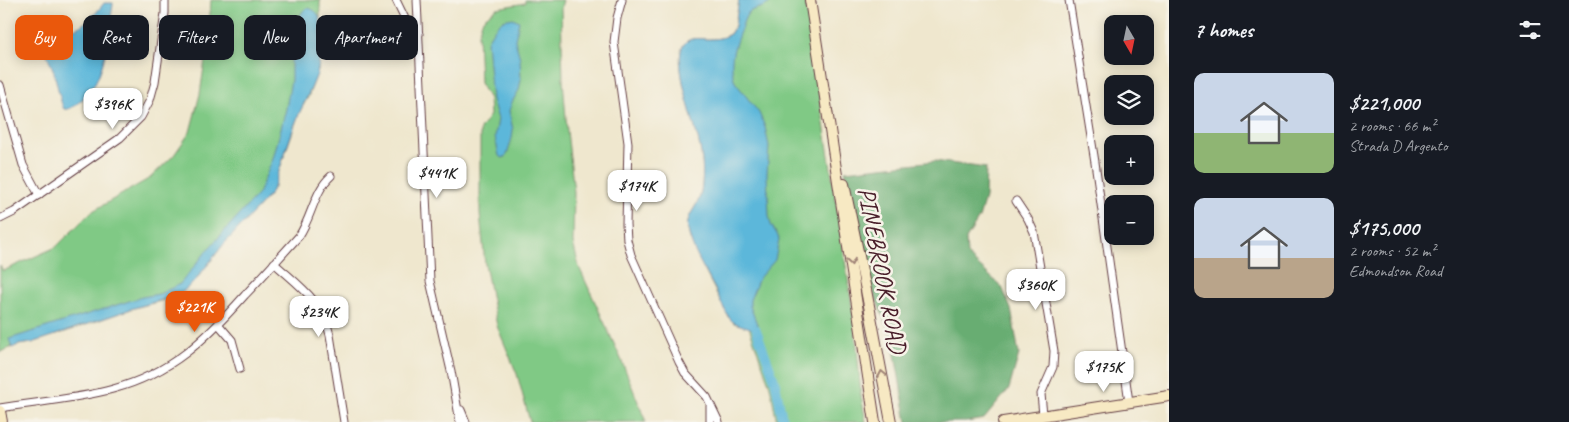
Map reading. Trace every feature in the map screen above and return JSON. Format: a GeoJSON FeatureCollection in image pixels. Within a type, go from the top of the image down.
{"type":"FeatureCollection","features":[{"type":"Feature","properties":{"kind":"street"},"geometry":{"type":"LineString","coordinates":[[0,219],[14,212],[120,138],[135,124],[146,109],[155,82],[165,13],[165,0]]}},
{"type":"Feature","properties":{"kind":"street"},"geometry":{"type":"LineString","coordinates":[[396,0],[410,29],[419,34]]}},
{"type":"Feature","properties":{"kind":"street"},"geometry":{"type":"LineString","coordinates":[[417,0],[430,281],[457,398],[460,422]]}},
{"type":"Feature","properties":{"kind":"street"},"geometry":{"type":"LineString","coordinates":[[622,0],[617,18],[614,42],[628,143],[627,240],[631,255],[679,362],[685,373],[705,394],[718,422]]}},
{"type":"Feature","properties":{"kind":"street","name":"PINEBROOK ROAD"},"geometry":{"type":"LineString","coordinates":[[810,0],[875,422]]}},
{"type":"Feature","properties":{"kind":"street"},"geometry":{"type":"LineString","coordinates":[[1069,0],[1095,162],[1129,402]]}},
{"type":"Feature","properties":{"kind":"street"},"geometry":{"type":"LineString","coordinates":[[0,85],[23,165],[39,195]]}},
{"type":"Feature","properties":{"kind":"street","name":"PINEBROOK ROAD"},"geometry":{"type":"LineString","coordinates":[[829,127],[848,201],[891,422]]}},
{"type":"Feature","properties":{"kind":"street"},"geometry":{"type":"LineString","coordinates":[[2,422],[0,409],[95,393],[133,382],[179,359],[219,325],[303,230],[321,186],[331,176]]}},
{"type":"Feature","properties":{"kind":"street"},"geometry":{"type":"LineString","coordinates":[[1016,201],[1034,232],[1054,352],[1053,367],[1041,394],[1043,415]]}},
{"type":"Feature","properties":{"kind":"street"},"geometry":{"type":"LineString","coordinates":[[274,263],[313,299],[324,315],[330,336],[344,422]]}},
{"type":"Feature","properties":{"kind":"street"},"geometry":{"type":"LineString","coordinates":[[219,325],[232,340],[240,369]]}},
{"type":"Feature","properties":{"kind":"street"},"geometry":{"type":"LineString","coordinates":[[1003,422],[1169,396]]}},
{"type":"Feature","properties":{"kind":"street"},"geometry":{"type":"LineString","coordinates":[[457,398],[466,422]]}},
{"type":"Feature","properties":{"kind":"street"},"geometry":{"type":"LineString","coordinates":[[710,404],[710,422]]}},
{"type":"Feature","properties":{"kind":"green space"},"geometry":{"type":"Polygon","coordinates":[[[211,0],[320,0],[320,15],[316,15],[316,60],[319,60],[318,71],[308,97],[299,113],[270,194],[223,245],[195,281],[179,295],[0,352],[0,265],[3,271],[56,247],[91,212],[150,178],[174,155],[190,132],[200,94],[205,60],[234,60],[234,15],[210,15],[211,0]]]}},
{"type":"Feature","properties":{"kind":"green space"},"geometry":{"type":"Polygon","coordinates":[[[525,0],[563,0],[561,7],[563,80],[574,192],[573,243],[579,267],[621,359],[646,422],[530,422],[517,374],[497,326],[485,264],[480,214],[480,129],[490,115],[489,99],[480,83],[478,34],[483,19],[497,8],[525,3],[525,0]]]}},
{"type":"Feature","properties":{"kind":"green space"},"geometry":{"type":"Polygon","coordinates":[[[739,0],[805,0],[855,325],[861,395],[866,422],[777,422],[770,386],[749,327],[734,323],[730,319],[689,236],[688,220],[700,196],[702,165],[700,147],[682,78],[681,52],[687,41],[697,38],[717,39],[730,34],[735,26],[739,0]]]}},
{"type":"Feature","properties":{"kind":"green space"},"geometry":{"type":"Polygon","coordinates":[[[935,161],[986,168],[985,198],[979,218],[966,239],[967,255],[1002,287],[1011,309],[1019,354],[1009,389],[984,419],[966,422],[907,422],[892,338],[869,283],[853,200],[845,171],[935,161]]]}},
{"type":"Feature","properties":{"kind":"water"},"geometry":{"type":"Polygon","coordinates":[[[739,0],[773,0],[750,11],[747,15],[732,61],[735,82],[759,113],[765,127],[769,146],[767,174],[769,216],[771,225],[779,239],[775,260],[759,278],[750,300],[750,306],[759,329],[754,330],[735,323],[730,319],[690,238],[688,220],[700,196],[703,171],[700,147],[680,64],[681,52],[687,41],[697,38],[717,39],[730,34],[735,26],[739,0]]]}},
{"type":"Feature","properties":{"kind":"water"},"geometry":{"type":"Polygon","coordinates":[[[104,3],[113,3],[112,15],[93,15],[104,3]]]}},
{"type":"Feature","properties":{"kind":"water"},"geometry":{"type":"Polygon","coordinates":[[[307,8],[313,10],[318,15],[316,15],[316,60],[319,60],[318,69],[295,124],[274,186],[270,194],[223,245],[195,281],[179,295],[12,348],[9,339],[142,297],[159,294],[180,284],[210,247],[258,194],[273,159],[286,109],[291,80],[291,60],[306,60],[306,15],[301,15],[307,8]]]}},
{"type":"Feature","properties":{"kind":"water"},"geometry":{"type":"Polygon","coordinates":[[[513,18],[519,21],[515,40],[520,58],[521,79],[519,90],[509,111],[513,130],[512,138],[507,155],[503,158],[499,156],[495,137],[498,119],[492,100],[487,41],[494,29],[503,20],[513,18]]]}},
{"type":"Feature","properties":{"kind":"water"},"geometry":{"type":"Polygon","coordinates":[[[83,24],[83,60],[103,60],[95,83],[88,94],[73,107],[64,109],[49,60],[73,60],[73,29],[83,24]]]}},
{"type":"Feature","properties":{"kind":"waterway"},"geometry":{"type":"LineString","coordinates":[[756,329],[775,381],[783,422]]}}]}
